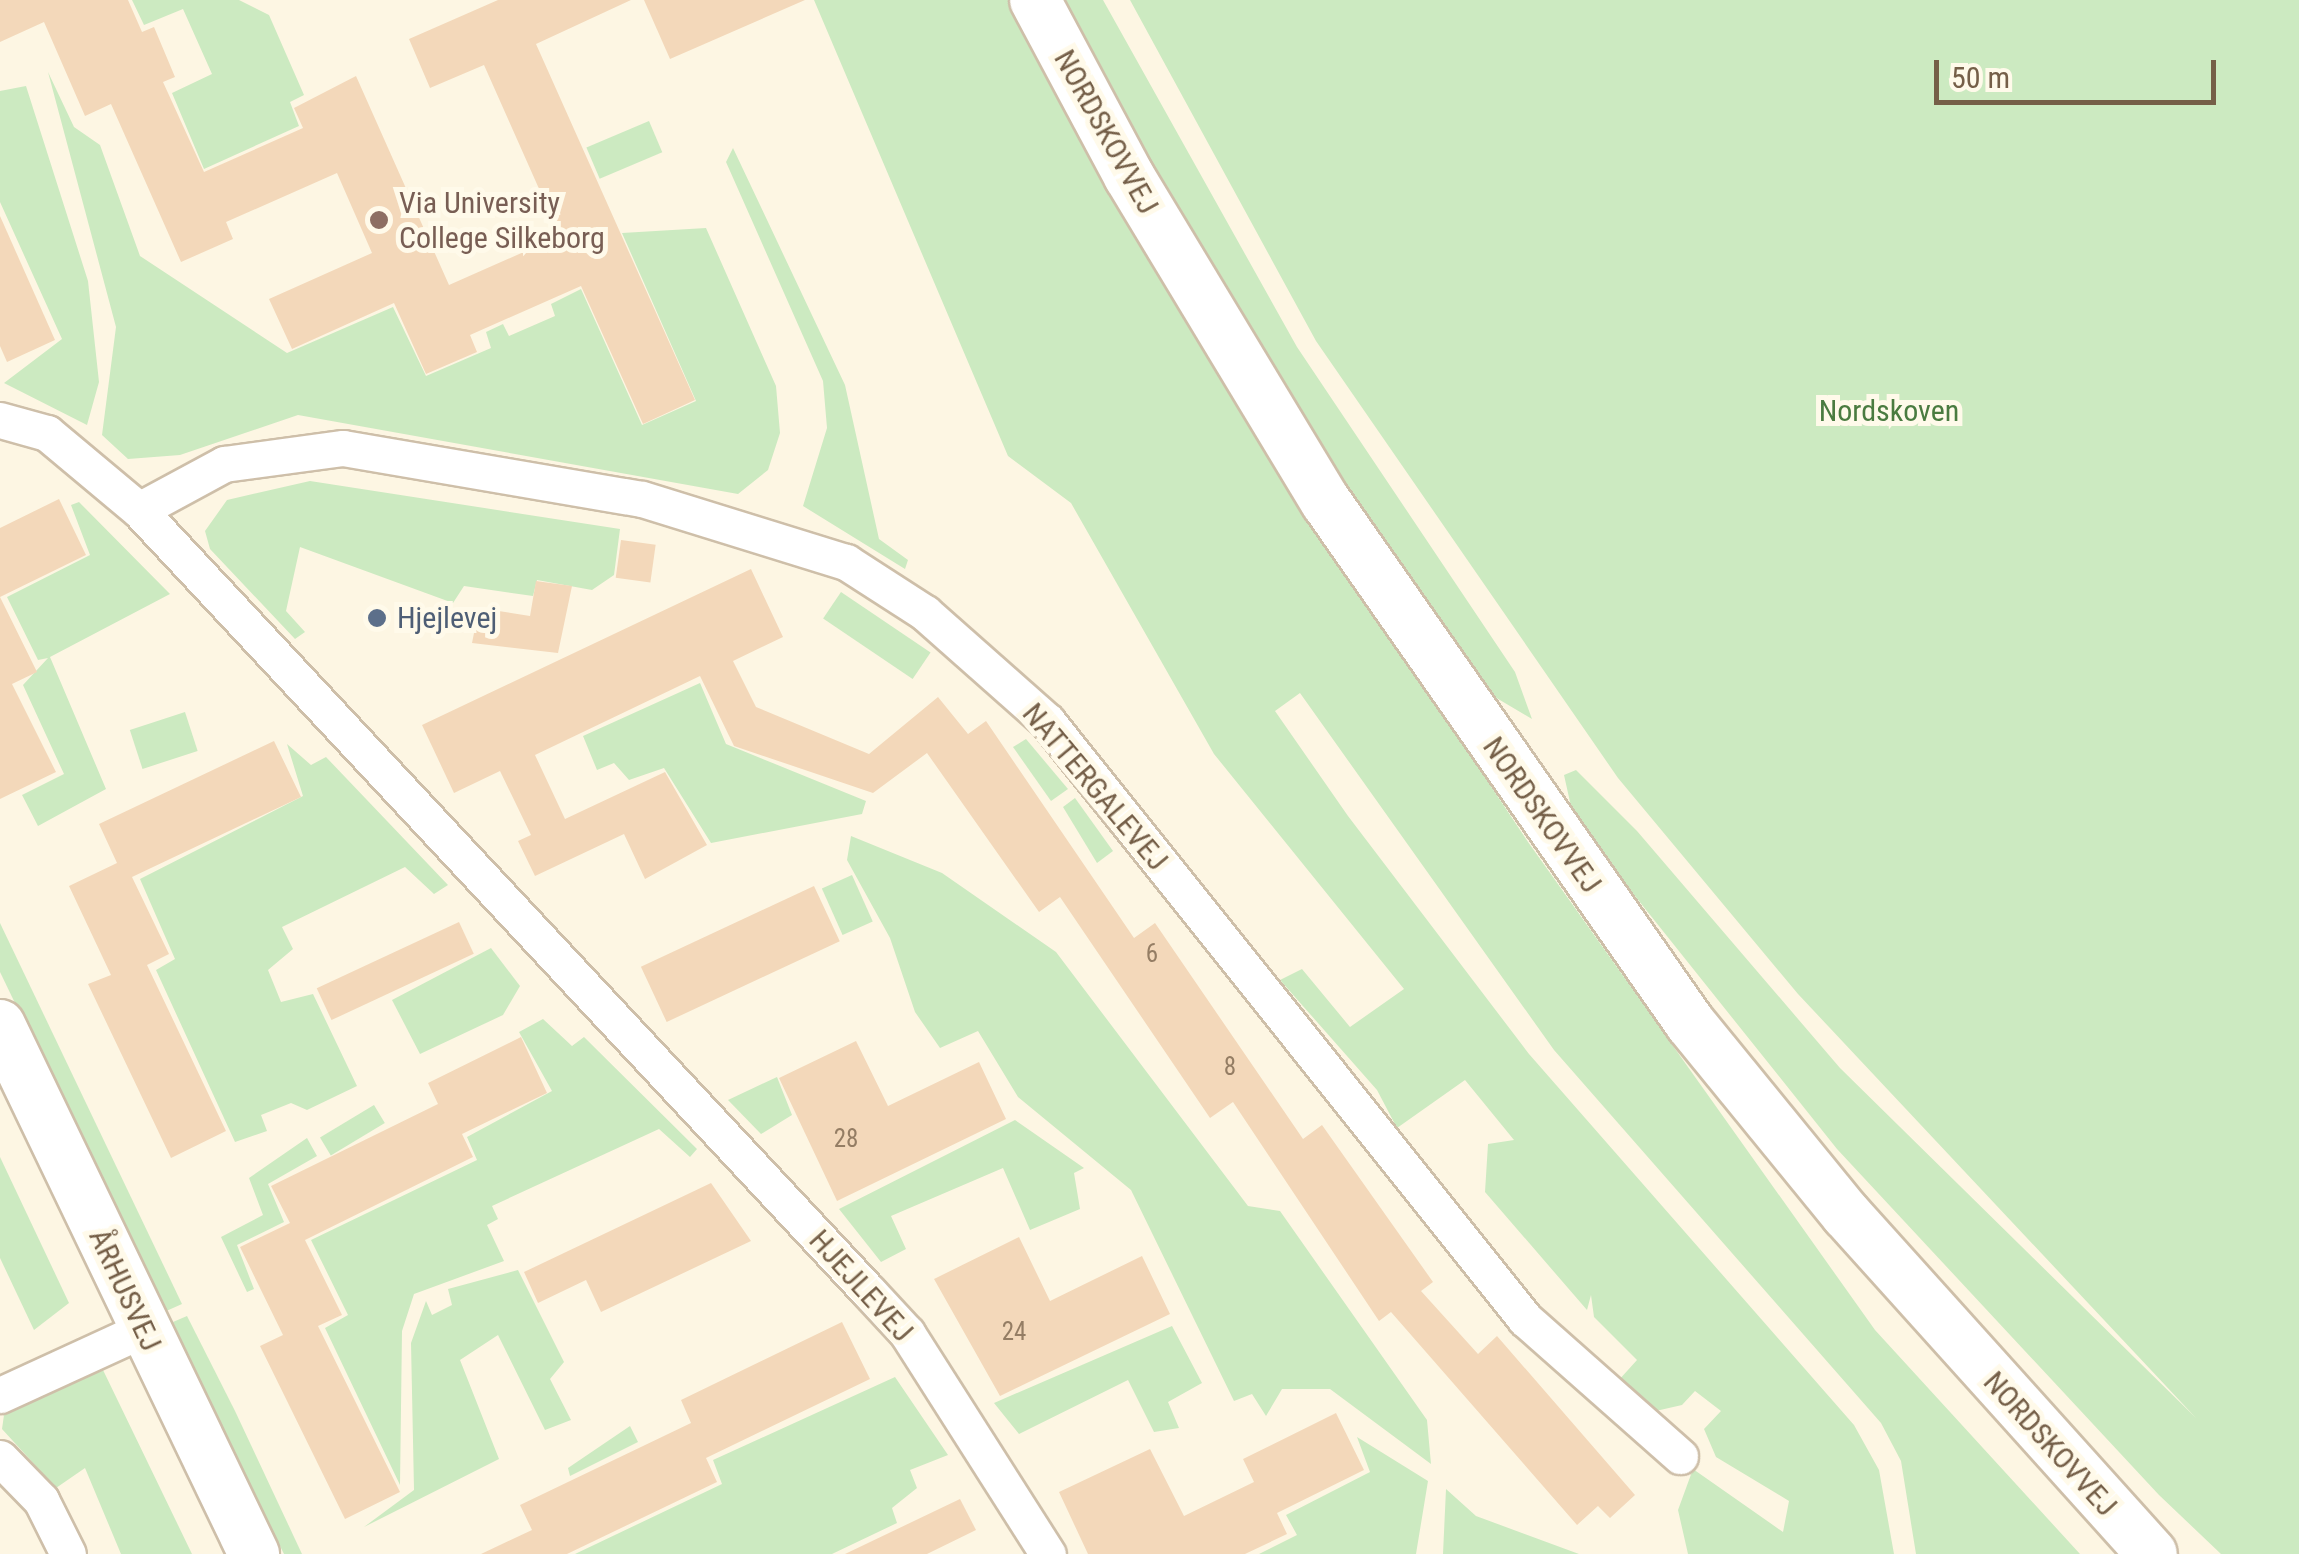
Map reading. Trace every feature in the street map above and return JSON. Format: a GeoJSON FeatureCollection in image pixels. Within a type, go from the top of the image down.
{"type":"FeatureCollection","features":[{"type":"Feature","properties":{"kind":"street","name":"NORDSKOVVEJ"},"geometry":{"type":"LineString","coordinates":[[1035,0],[1128,176],[1326,502],[1690,1024],[1871,1242],[2152,1554]]}},
{"type":"Feature","properties":{"kind":"street","name":"HJEJLEVEJ"},"geometry":{"type":"LineString","coordinates":[[0,420],[59,441],[139,510],[907,1333],[1048,1554]]}},
{"type":"Feature","properties":{"kind":"street","name":"NATTERGALEVEJ"},"geometry":{"type":"LineString","coordinates":[[139,510],[224,464],[343,448],[642,498],[846,562],[925,613],[1046,721],[1525,1319],[1680,1456]]}},
{"type":"Feature","properties":{"kind":"street","name":"ÅRHUSVEJ"},"geometry":{"type":"LineString","coordinates":[[0,1024],[142,1330],[254,1554]]}},
{"type":"Feature","properties":{"kind":"street"},"geometry":{"type":"LineString","coordinates":[[2,1388],[142,1330]]}},
{"type":"Feature","properties":{"kind":"street"},"geometry":{"type":"LineString","coordinates":[[0,1458],[41,1500],[68,1554]]}},
{"type":"Feature","properties":{"kind":"green space"},"geometry":{"type":"Polygon","coordinates":[[[132,0],[239,0],[269,15],[304,95],[290,102],[299,126],[204,169],[172,93],[212,74],[183,9],[144,25],[132,0]]]}},
{"type":"Feature","properties":{"kind":"green space"},"geometry":{"type":"Polygon","coordinates":[[[814,0],[1010,0],[1233,398],[1528,842],[1875,1330],[2080,1554],[1916,1554],[1901,1461],[1881,1423],[1554,1050],[1300,693],[1275,711],[1348,816],[1529,1054],[1854,1425],[1879,1470],[1894,1554],[1688,1554],[1678,1510],[1693,1469],[1783,1532],[1789,1501],[1716,1457],[1704,1429],[1721,1411],[1695,1391],[1682,1405],[1647,1413],[1618,1381],[1637,1360],[1594,1317],[1591,1295],[1587,1310],[1485,1192],[1488,1144],[1514,1140],[1465,1080],[1397,1128],[1377,1090],[1280,980],[1302,969],[1350,1027],[1404,989],[1214,754],[1071,503],[1008,456],[814,0]]]}},
{"type":"Feature","properties":{"kind":"green space"},"geometry":{"type":"Polygon","coordinates":[[[1062,0],[1103,0],[1297,347],[1515,672],[1532,719],[1483,690],[1380,543],[1206,265],[1062,0]]]}},
{"type":"Feature","properties":{"kind":"green space","name":"Nordskoven"},"geometry":{"type":"Polygon","coordinates":[[[1130,0],[2299,0],[2299,1554],[2221,1554],[2159,1495],[1837,1149],[1619,876],[1572,811],[1564,775],[1576,770],[1637,831],[1840,1068],[2196,1418],[1798,994],[1618,778],[1316,341],[1130,0]]]}},
{"type":"Feature","properties":{"kind":"green space"},"geometry":{"type":"Polygon","coordinates":[[[48,72],[74,127],[100,145],[140,256],[287,353],[393,307],[426,376],[491,348],[486,332],[503,324],[509,336],[555,316],[551,304],[581,289],[642,425],[696,401],[622,233],[706,228],[776,386],[780,433],[768,470],[738,494],[298,415],[180,455],[128,459],[102,435],[116,327],[48,72]]]}},
{"type":"Feature","properties":{"kind":"green space"},"geometry":{"type":"Polygon","coordinates":[[[26,86],[88,281],[99,382],[87,425],[4,383],[62,339],[0,202],[0,91],[26,86]]]}},
{"type":"Feature","properties":{"kind":"green space"},"geometry":{"type":"Polygon","coordinates":[[[649,121],[662,152],[600,179],[586,148],[649,121]]]}},
{"type":"Feature","properties":{"kind":"green space"},"geometry":{"type":"Polygon","coordinates":[[[733,148],[845,385],[879,539],[908,560],[905,569],[803,506],[827,428],[823,381],[726,162],[733,148]]]}},
{"type":"Feature","properties":{"kind":"green space"},"geometry":{"type":"Polygon","coordinates":[[[310,481],[620,529],[614,575],[592,590],[537,580],[533,596],[464,586],[453,603],[300,547],[286,611],[305,632],[295,639],[210,549],[205,531],[227,500],[310,481]]]}},
{"type":"Feature","properties":{"kind":"green space"},"geometry":{"type":"Polygon","coordinates":[[[79,502],[170,594],[50,657],[106,789],[38,826],[22,795],[64,774],[23,685],[48,658],[38,660],[7,597],[90,555],[71,505],[79,502]]]}},
{"type":"Feature","properties":{"kind":"green space"},"geometry":{"type":"Polygon","coordinates":[[[841,592],[931,652],[913,679],[823,619],[841,592]]]}},
{"type":"Feature","properties":{"kind":"green space"},"geometry":{"type":"Polygon","coordinates":[[[700,683],[726,744],[866,801],[862,814],[711,843],[664,768],[629,780],[614,763],[597,770],[583,736],[700,683]]]}},
{"type":"Feature","properties":{"kind":"green space"},"geometry":{"type":"Polygon","coordinates":[[[185,712],[198,751],[143,769],[130,730],[185,712]]]}},
{"type":"Feature","properties":{"kind":"green space"},"geometry":{"type":"Polygon","coordinates":[[[1026,739],[1068,789],[1051,801],[1013,747],[1026,739]]]}},
{"type":"Feature","properties":{"kind":"green space"},"geometry":{"type":"Polygon","coordinates":[[[287,744],[311,765],[326,757],[448,885],[434,894],[405,867],[282,927],[293,949],[268,970],[281,1002],[313,994],[357,1086],[307,1110],[291,1103],[261,1115],[267,1131],[235,1142],[156,970],[175,959],[140,879],[303,796],[287,744]]]}},
{"type":"Feature","properties":{"kind":"green space"},"geometry":{"type":"Polygon","coordinates":[[[1075,798],[1113,851],[1097,863],[1063,807],[1075,798]]]}},
{"type":"Feature","properties":{"kind":"green space"},"geometry":{"type":"Polygon","coordinates":[[[851,836],[942,873],[1056,952],[1248,1206],[1280,1211],[1427,1420],[1431,1464],[1330,1389],[1282,1389],[1266,1416],[1252,1394],[1234,1401],[1131,1190],[1018,1097],[978,1031],[940,1048],[915,1012],[890,938],[847,860],[851,836]]]}},
{"type":"Feature","properties":{"kind":"green space"},"geometry":{"type":"Polygon","coordinates":[[[852,875],[873,922],[843,935],[822,888],[852,875]]]}},
{"type":"Feature","properties":{"kind":"green space"},"geometry":{"type":"Polygon","coordinates":[[[0,923],[182,1304],[164,1312],[0,972],[0,923]]]}},
{"type":"Feature","properties":{"kind":"green space"},"geometry":{"type":"Polygon","coordinates":[[[491,948],[520,986],[503,1015],[420,1054],[392,1000],[491,948]]]}},
{"type":"Feature","properties":{"kind":"green space"},"geometry":{"type":"Polygon","coordinates":[[[543,1019],[572,1046],[584,1037],[697,1149],[690,1157],[659,1129],[492,1206],[498,1219],[487,1225],[504,1261],[414,1294],[402,1331],[400,1485],[325,1328],[348,1315],[311,1240],[477,1160],[467,1137],[552,1091],[519,1032],[543,1019]]]}},
{"type":"Feature","properties":{"kind":"green space"},"geometry":{"type":"Polygon","coordinates":[[[777,1077],[792,1115],[761,1134],[728,1100],[777,1077]]]}},
{"type":"Feature","properties":{"kind":"green space"},"geometry":{"type":"Polygon","coordinates":[[[374,1105],[385,1123],[331,1155],[320,1137],[374,1105]]]}},
{"type":"Feature","properties":{"kind":"green space"},"geometry":{"type":"Polygon","coordinates":[[[1015,1120],[1084,1168],[1074,1173],[1080,1209],[1030,1230],[1003,1168],[891,1216],[906,1249],[881,1262],[839,1209],[1015,1120]]]}},
{"type":"Feature","properties":{"kind":"green space"},"geometry":{"type":"Polygon","coordinates":[[[307,1138],[317,1156],[268,1184],[284,1222],[237,1245],[254,1289],[247,1292],[221,1237],[263,1215],[249,1178],[307,1138]]]}},
{"type":"Feature","properties":{"kind":"green space"},"geometry":{"type":"Polygon","coordinates":[[[0,1157],[69,1303],[34,1330],[0,1258],[0,1157]]]}},
{"type":"Feature","properties":{"kind":"green space"},"geometry":{"type":"Polygon","coordinates":[[[518,1270],[564,1362],[550,1379],[571,1420],[545,1430],[498,1335],[460,1360],[499,1459],[364,1527],[414,1490],[411,1343],[426,1301],[432,1315],[452,1305],[448,1289],[518,1270]]]}},
{"type":"Feature","properties":{"kind":"green space"},"geometry":{"type":"Polygon","coordinates":[[[187,1316],[302,1554],[284,1554],[223,1433],[173,1322],[187,1316]]]}},
{"type":"Feature","properties":{"kind":"green space"},"geometry":{"type":"Polygon","coordinates":[[[1172,1326],[1202,1383],[1168,1402],[1179,1428],[1154,1432],[1128,1380],[1019,1434],[994,1403],[1172,1326]]]}},
{"type":"Feature","properties":{"kind":"green space"},"geometry":{"type":"Polygon","coordinates":[[[103,1370],[192,1554],[121,1554],[85,1468],[56,1488],[2,1429],[4,1415],[103,1370]]]}},
{"type":"Feature","properties":{"kind":"green space"},"geometry":{"type":"Polygon","coordinates":[[[895,1377],[948,1455],[910,1470],[917,1488],[892,1508],[897,1523],[832,1554],[575,1554],[722,1484],[713,1460],[895,1377]]]}},
{"type":"Feature","properties":{"kind":"green space"},"geometry":{"type":"Polygon","coordinates":[[[630,1426],[638,1442],[570,1476],[568,1468],[630,1426]]]}},
{"type":"Feature","properties":{"kind":"green space"},"geometry":{"type":"Polygon","coordinates":[[[1357,1437],[1428,1481],[1416,1554],[1259,1554],[1297,1535],[1286,1515],[1370,1472],[1357,1437]]]}},
{"type":"Feature","properties":{"kind":"green space"},"geometry":{"type":"Polygon","coordinates":[[[1446,1489],[1476,1516],[1579,1554],[1443,1554],[1446,1489]]]}},
{"type":"Feature","properties":{"kind":"building"},"geometry":{"type":"Polygon","coordinates":[[[0,0],[128,0],[142,32],[154,27],[175,77],[163,82],[204,172],[303,128],[294,108],[356,76],[449,285],[560,236],[484,65],[430,88],[409,39],[498,0],[631,0],[536,44],[695,400],[643,424],[581,286],[470,335],[477,352],[426,374],[394,303],[292,349],[269,299],[372,253],[337,173],[226,222],[233,239],[181,262],[111,104],[85,116],[44,22],[0,42],[0,0]]]}},
{"type":"Feature","properties":{"kind":"building"},"geometry":{"type":"Polygon","coordinates":[[[644,0],[805,0],[670,59],[644,0]]]}},
{"type":"Feature","properties":{"kind":"building"},"geometry":{"type":"Polygon","coordinates":[[[0,216],[55,340],[7,362],[0,346],[0,216]]]}},
{"type":"Feature","properties":{"kind":"building"},"geometry":{"type":"Polygon","coordinates":[[[59,499],[86,555],[0,597],[0,528],[59,499]]]}},
{"type":"Feature","properties":{"kind":"building"},"geometry":{"type":"Polygon","coordinates":[[[621,540],[656,545],[650,583],[616,578],[621,540]]]}},
{"type":"Feature","properties":{"kind":"building"},"geometry":{"type":"Polygon","coordinates":[[[751,569],[783,637],[733,661],[756,707],[869,754],[938,697],[968,734],[986,721],[1134,938],[1155,923],[1303,1139],[1322,1125],[1433,1282],[1421,1291],[1478,1354],[1497,1336],[1635,1495],[1610,1518],[1598,1506],[1577,1525],[1391,1312],[1379,1321],[1233,1102],[1210,1118],[1060,897],[1039,912],[927,753],[873,793],[734,746],[700,676],[535,755],[565,819],[665,772],[707,845],[645,879],[624,834],[535,876],[518,841],[531,835],[500,771],[454,793],[422,725],[751,569]]]}},
{"type":"Feature","properties":{"kind":"building"},"geometry":{"type":"Polygon","coordinates":[[[536,581],[572,586],[558,653],[472,643],[479,608],[530,616],[536,581]]]}},
{"type":"Feature","properties":{"kind":"building"},"geometry":{"type":"Polygon","coordinates":[[[0,597],[37,672],[12,684],[56,772],[0,799],[0,597]]]}},
{"type":"Feature","properties":{"kind":"building"},"geometry":{"type":"Polygon","coordinates":[[[274,741],[301,797],[132,877],[169,954],[147,965],[226,1131],[171,1158],[88,984],[111,975],[69,886],[117,863],[99,824],[274,741]]]}},
{"type":"Feature","properties":{"kind":"building"},"geometry":{"type":"Polygon","coordinates":[[[814,886],[840,941],[667,1022],[641,967],[814,886]]]}},
{"type":"Feature","properties":{"kind":"building"},"geometry":{"type":"Polygon","coordinates":[[[459,922],[474,954],[332,1020],[317,988],[459,922]]]}},
{"type":"Feature","properties":{"kind":"building"},"geometry":{"type":"Polygon","coordinates":[[[521,1037],[547,1093],[462,1134],[473,1157],[305,1240],[342,1315],[318,1326],[400,1492],[345,1519],[260,1346],[283,1335],[240,1247],[290,1223],[271,1186],[438,1104],[428,1083],[521,1037]]]}},
{"type":"Feature","properties":{"kind":"building"},"geometry":{"type":"Polygon","coordinates":[[[856,1041],[888,1106],[979,1062],[1006,1119],[837,1201],[779,1078],[856,1041]]]}},
{"type":"Feature","properties":{"kind":"building"},"geometry":{"type":"Polygon","coordinates":[[[711,1183],[751,1241],[601,1312],[586,1280],[538,1303],[524,1272],[711,1183]]]}},
{"type":"Feature","properties":{"kind":"building"},"geometry":{"type":"Polygon","coordinates":[[[1019,1237],[1050,1301],[1142,1256],[1170,1314],[1000,1396],[934,1279],[1019,1237]]]}},
{"type":"Feature","properties":{"kind":"building"},"geometry":{"type":"Polygon","coordinates":[[[842,1322],[870,1379],[706,1458],[717,1482],[567,1554],[481,1554],[532,1530],[520,1505],[691,1423],[681,1400],[842,1322]]]}},
{"type":"Feature","properties":{"kind":"building"},"geometry":{"type":"Polygon","coordinates":[[[1336,1413],[1364,1470],[1277,1513],[1287,1534],[1245,1554],[1088,1554],[1059,1492],[1150,1449],[1184,1516],[1254,1482],[1243,1459],[1336,1413]]]}},
{"type":"Feature","properties":{"kind":"building"},"geometry":{"type":"Polygon","coordinates":[[[960,1499],[976,1530],[927,1554],[845,1554],[960,1499]]]}},
{"type":"Feature","properties":{"kind":"place","name":"Via University College Silkeborg"},"geometry":{"type":"Point","coordinates":[379,220]}},
{"type":"Feature","properties":{"kind":"place","name":"Hjejlevej"},"geometry":{"type":"Point","coordinates":[377,618]}}]}
